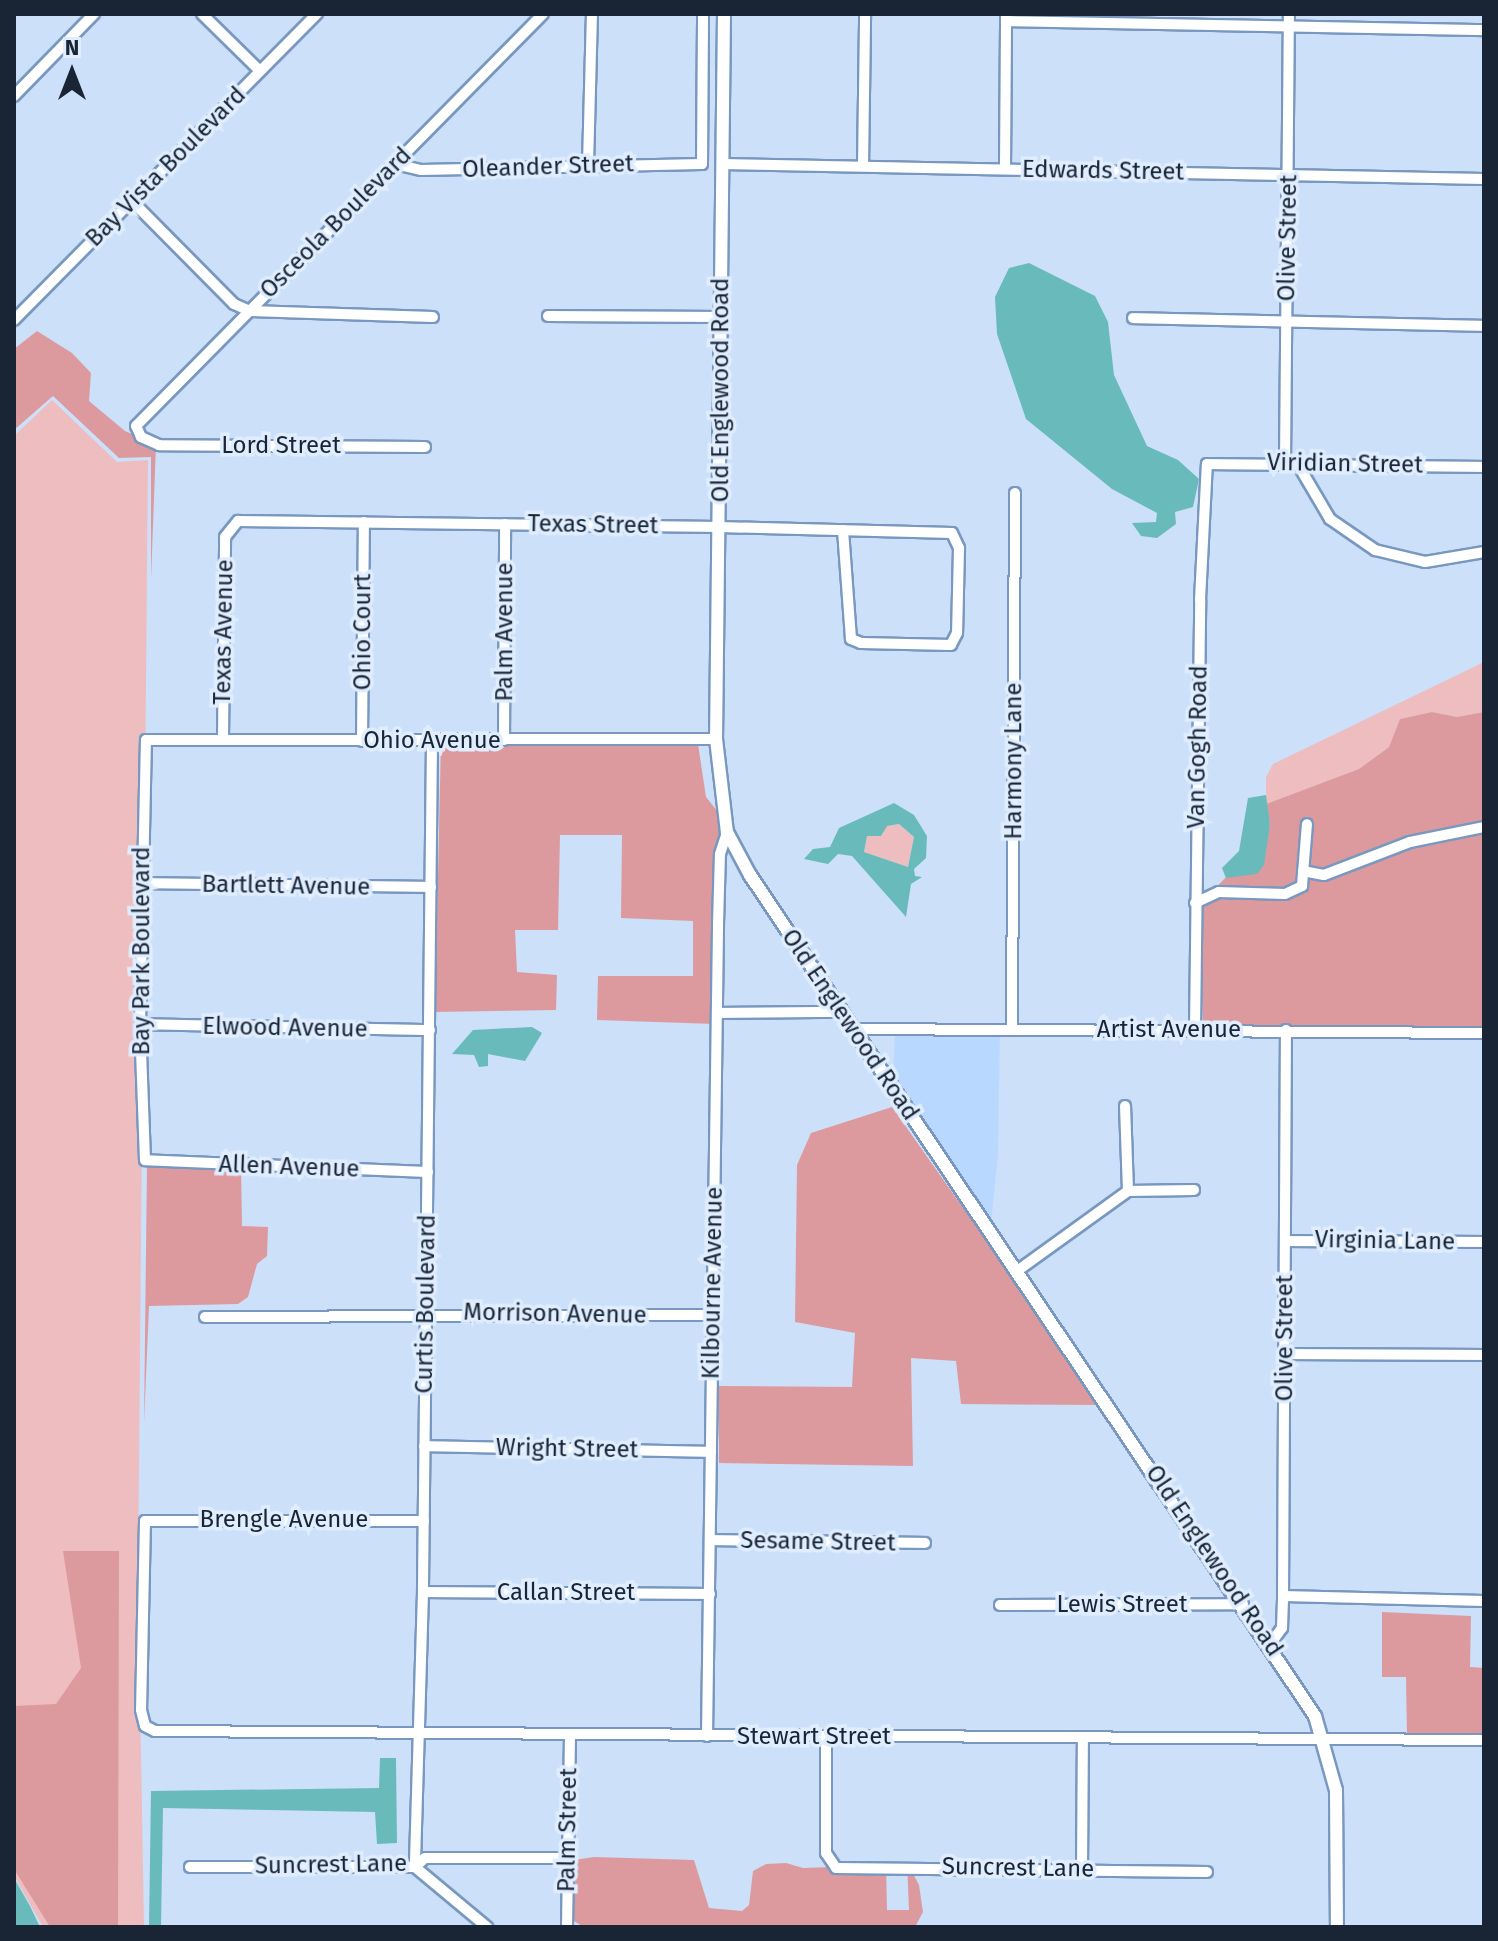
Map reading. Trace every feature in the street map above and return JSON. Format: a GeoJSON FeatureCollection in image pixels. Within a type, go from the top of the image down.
{"type":"FeatureCollection","features":[{"type":"Feature","properties":{"kind":"street"},"geometry":{"type":"LineString","coordinates":[[14,96],[94,14]]}},
{"type":"Feature","properties":{"kind":"street"},"geometry":{"type":"LineString","coordinates":[[202,14],[260,71]]}},
{"type":"Feature","properties":{"kind":"street","name":"Bay Vista Boulevard"},"geometry":{"type":"LineString","coordinates":[[14,320],[317,14]]}},
{"type":"Feature","properties":{"kind":"street","name":"Osceola Boulevard"},"geometry":{"type":"LineString","coordinates":[[139,435],[140,422],[543,14]]}},
{"type":"Feature","properties":{"kind":"street"},"geometry":{"type":"LineString","coordinates":[[588,165],[592,14]]}},
{"type":"Feature","properties":{"kind":"street","name":"Oleander Street"},"geometry":{"type":"LineString","coordinates":[[395,164],[421,170],[702,164],[703,14]]}},
{"type":"Feature","properties":{"kind":"street","name":"Old Englewood Road"},"geometry":{"type":"LineString","coordinates":[[724,14],[716,739],[727,832],[853,1029],[1271,1643],[1326,1739],[1338,1813],[1337,1927]]}},
{"type":"Feature","properties":{"kind":"street"},"geometry":{"type":"LineString","coordinates":[[863,166],[865,14]]}},
{"type":"Feature","properties":{"kind":"street","name":"Olive Street"},"geometry":{"type":"LineString","coordinates":[[1289,14],[1286,321],[1291,463]]}},
{"type":"Feature","properties":{"kind":"street"},"geometry":{"type":"LineString","coordinates":[[1005,169],[1006,18],[1484,30]]}},
{"type":"Feature","properties":{"kind":"street","name":"Edwards Street"},"geometry":{"type":"LineString","coordinates":[[722,164],[1484,179]]}},
{"type":"Feature","properties":{"kind":"street"},"geometry":{"type":"LineString","coordinates":[[132,201],[234,304],[250,311],[433,317]]}},
{"type":"Feature","properties":{"kind":"street"},"geometry":{"type":"LineString","coordinates":[[548,316],[721,317]]}},
{"type":"Feature","properties":{"kind":"street"},"geometry":{"type":"LineString","coordinates":[[1133,318],[1484,326]]}},
{"type":"Feature","properties":{"kind":"street","name":"Lord Street"},"geometry":{"type":"LineString","coordinates":[[139,435],[167,445],[425,447]]}},
{"type":"Feature","properties":{"kind":"street"},"geometry":{"type":"LineString","coordinates":[[1291,463],[1323,511],[1375,550],[1425,562],[1484,552]]}},
{"type":"Feature","properties":{"kind":"street","name":"Viridian Street"},"geometry":{"type":"LineString","coordinates":[[1207,464],[1484,467]]}},
{"type":"Feature","properties":{"kind":"street","name":"Van Gogh Road"},"geometry":{"type":"LineString","coordinates":[[1195,1030],[1195,903],[1207,464]]}},
{"type":"Feature","properties":{"kind":"street","name":"Harmony Lane"},"geometry":{"type":"LineString","coordinates":[[1012,1029],[1015,493]]}},
{"type":"Feature","properties":{"kind":"street","name":"Texas Street"},"geometry":{"type":"LineString","coordinates":[[230,525],[364,522],[720,527],[843,530],[956,535],[957,633],[951,645],[861,643],[851,639],[843,530]]}},
{"type":"Feature","properties":{"kind":"street","name":"Ohio Court"},"geometry":{"type":"LineString","coordinates":[[362,741],[364,522]]}},
{"type":"Feature","properties":{"kind":"street","name":"Palm Avenue"},"geometry":{"type":"LineString","coordinates":[[504,740],[505,524]]}},
{"type":"Feature","properties":{"kind":"street","name":"Texas Avenue"},"geometry":{"type":"LineString","coordinates":[[223,739],[225,537],[230,525]]}},
{"type":"Feature","properties":{"kind":"street","name":"Ohio Avenue"},"geometry":{"type":"LineString","coordinates":[[149,737],[362,741],[716,739]]}},
{"type":"Feature","properties":{"kind":"street","name":"Bay Park Boulevard"},"geometry":{"type":"LineString","coordinates":[[149,737],[142,758],[140,1024],[142,1150],[150,1163]]}},
{"type":"Feature","properties":{"kind":"street","name":"Curtis Boulevard"},"geometry":{"type":"LineString","coordinates":[[415,1867],[423,1592],[432,741]]}},
{"type":"Feature","properties":{"kind":"street"},"geometry":{"type":"LineString","coordinates":[[1195,903],[1232,890],[1285,894],[1302,886],[1307,824]]}},
{"type":"Feature","properties":{"kind":"street"},"geometry":{"type":"LineString","coordinates":[[1303,871],[1324,875],[1410,842],[1484,827]]}},
{"type":"Feature","properties":{"kind":"street","name":"Kilbourne Avenue"},"geometry":{"type":"LineString","coordinates":[[707,1736],[720,854],[727,832]]}},
{"type":"Feature","properties":{"kind":"street","name":"Bartlett Avenue"},"geometry":{"type":"LineString","coordinates":[[141,883],[431,887]]}},
{"type":"Feature","properties":{"kind":"street"},"geometry":{"type":"LineString","coordinates":[[718,1013],[842,1012]]}},
{"type":"Feature","properties":{"kind":"street","name":"Elwood Avenue"},"geometry":{"type":"LineString","coordinates":[[140,1024],[430,1030]]}},
{"type":"Feature","properties":{"kind":"street","name":"Artist Avenue"},"geometry":{"type":"LineString","coordinates":[[853,1029],[1484,1033]]}},
{"type":"Feature","properties":{"kind":"street","name":"Olive Street"},"geometry":{"type":"LineString","coordinates":[[1271,1643],[1282,1628],[1283,1596],[1286,1030]]}},
{"type":"Feature","properties":{"kind":"street"},"geometry":{"type":"LineString","coordinates":[[1125,1106],[1128,1191]]}},
{"type":"Feature","properties":{"kind":"street","name":"Allen Avenue"},"geometry":{"type":"LineString","coordinates":[[150,1163],[428,1172]]}},
{"type":"Feature","properties":{"kind":"street"},"geometry":{"type":"LineString","coordinates":[[1017,1271],[1128,1191],[1194,1190]]}},
{"type":"Feature","properties":{"kind":"street","name":"Virginia Lane"},"geometry":{"type":"LineString","coordinates":[[1285,1241],[1484,1242]]}},
{"type":"Feature","properties":{"kind":"street","name":"Morrison Avenue"},"geometry":{"type":"LineString","coordinates":[[205,1317],[713,1315]]}},
{"type":"Feature","properties":{"kind":"street"},"geometry":{"type":"LineString","coordinates":[[1286,1354],[1484,1355]]}},
{"type":"Feature","properties":{"kind":"street","name":"Wright Street"},"geometry":{"type":"LineString","coordinates":[[424,1446],[711,1452]]}},
{"type":"Feature","properties":{"kind":"street","name":"Brengle Avenue"},"geometry":{"type":"LineString","coordinates":[[145,1726],[141,1710],[145,1521],[424,1521]]}},
{"type":"Feature","properties":{"kind":"street","name":"Sesame Street"},"geometry":{"type":"LineString","coordinates":[[710,1540],[925,1543]]}},
{"type":"Feature","properties":{"kind":"street","name":"Callan Street"},"geometry":{"type":"LineString","coordinates":[[423,1592],[710,1594]]}},
{"type":"Feature","properties":{"kind":"street"},"geometry":{"type":"LineString","coordinates":[[1283,1596],[1484,1601]]}},
{"type":"Feature","properties":{"kind":"street","name":"Lewis Street"},"geometry":{"type":"LineString","coordinates":[[1000,1605],[1243,1604]]}},
{"type":"Feature","properties":{"kind":"street","name":"Stewart Street"},"geometry":{"type":"LineString","coordinates":[[145,1726],[155,1731],[1484,1740]]}},
{"type":"Feature","properties":{"kind":"street","name":"Palm Street"},"geometry":{"type":"LineString","coordinates":[[567,1927],[565,1858],[570,1734]]}},
{"type":"Feature","properties":{"kind":"street","name":"Suncrest Lane"},"geometry":{"type":"LineString","coordinates":[[826,1736],[830,1864],[1207,1872]]}},
{"type":"Feature","properties":{"kind":"street"},"geometry":{"type":"LineString","coordinates":[[1082,1869],[1083,1739]]}},
{"type":"Feature","properties":{"kind":"street","name":"Suncrest Lane"},"geometry":{"type":"LineString","coordinates":[[190,1867],[415,1867],[425,1858],[565,1858]]}},
{"type":"Feature","properties":{"kind":"street"},"geometry":{"type":"LineString","coordinates":[[415,1867],[487,1927]]}},
{"type":"Feature","properties":{"kind":"shaded area"},"geometry":{"type":"Polygon","coordinates":[[[1029,263],[1095,296],[1108,322],[1114,375],[1147,446],[1178,460],[1199,479],[1193,507],[1175,512],[1176,524],[1157,538],[1141,536],[1132,523],[1156,522],[1157,513],[1112,489],[1026,419],[997,334],[995,297],[1009,268],[1029,263]]]}},
{"type":"Feature","properties":{"kind":"shaded area"},"geometry":{"type":"Polygon","coordinates":[[[37,331],[72,353],[91,373],[89,401],[125,431],[156,444],[151,580],[151,457],[119,458],[53,396],[14,430],[14,349],[37,331]]]}},
{"type":"Feature","properties":{"kind":"shaded area"},"geometry":{"type":"Polygon","coordinates":[[[52,400],[117,462],[148,460],[138,1580],[144,1927],[43,1927],[14,1876],[14,436],[52,400]]]}},
{"type":"Feature","properties":{"kind":"shaded area"},"geometry":{"type":"Polygon","coordinates":[[[1484,662],[1484,712],[1457,717],[1432,712],[1400,719],[1389,747],[1359,769],[1266,804],[1266,777],[1273,764],[1484,662]]]}},
{"type":"Feature","properties":{"kind":"shaded area"},"geometry":{"type":"Polygon","coordinates":[[[1432,712],[1457,717],[1484,712],[1484,1029],[1203,1034],[1202,902],[1229,874],[1257,874],[1270,824],[1266,804],[1359,769],[1389,747],[1400,719],[1432,712]]]}},
{"type":"Feature","properties":{"kind":"shaded area"},"geometry":{"type":"Polygon","coordinates":[[[441,739],[698,744],[706,797],[718,812],[723,834],[715,1024],[597,1020],[598,976],[693,976],[693,921],[621,918],[622,835],[560,835],[558,930],[515,930],[517,972],[557,975],[556,1010],[435,1012],[441,739]]]}},
{"type":"Feature","properties":{"kind":"shaded area"},"geometry":{"type":"Polygon","coordinates":[[[1266,795],[1270,824],[1264,865],[1257,874],[1226,878],[1222,868],[1239,851],[1248,798],[1266,795]]]}},
{"type":"Feature","properties":{"kind":"shaded area"},"geometry":{"type":"Polygon","coordinates":[[[894,803],[914,815],[927,836],[926,858],[914,869],[915,876],[922,877],[911,884],[906,917],[852,856],[838,854],[828,864],[804,859],[813,849],[830,847],[839,828],[894,803]],[[899,824],[887,826],[881,836],[867,836],[864,852],[908,867],[914,837],[899,824]]]}},
{"type":"Feature","properties":{"kind":"shaded area"},"geometry":{"type":"Polygon","coordinates":[[[899,824],[914,837],[908,867],[864,852],[867,836],[881,836],[886,826],[899,824]]]}},
{"type":"Feature","properties":{"kind":"shaded area"},"geometry":{"type":"Polygon","coordinates":[[[532,1027],[542,1033],[525,1061],[488,1054],[488,1066],[479,1067],[474,1055],[452,1054],[473,1030],[532,1027]]]}},
{"type":"Feature","properties":{"kind":"shaded area"},"geometry":{"type":"Polygon","coordinates":[[[895,1030],[1000,1032],[998,1154],[991,1224],[893,1081],[895,1030]]]}},
{"type":"Feature","properties":{"kind":"shaded area"},"geometry":{"type":"Polygon","coordinates":[[[892,1107],[1102,1405],[961,1404],[956,1361],[911,1358],[913,1466],[719,1463],[719,1386],[852,1387],[855,1333],[795,1322],[797,1165],[811,1133],[892,1107]]]}},
{"type":"Feature","properties":{"kind":"shaded area"},"geometry":{"type":"Polygon","coordinates":[[[147,1164],[241,1165],[242,1226],[268,1227],[267,1256],[257,1264],[248,1297],[238,1304],[149,1306],[144,1423],[147,1164]]]}},
{"type":"Feature","properties":{"kind":"shaded area"},"geometry":{"type":"Polygon","coordinates":[[[63,1551],[119,1551],[118,1927],[50,1927],[14,1869],[14,1706],[56,1704],[81,1668],[63,1551]]]}},
{"type":"Feature","properties":{"kind":"shaded area"},"geometry":{"type":"Polygon","coordinates":[[[1382,1612],[1471,1616],[1470,1667],[1484,1668],[1484,1737],[1407,1736],[1406,1677],[1382,1677],[1382,1612]]]}},
{"type":"Feature","properties":{"kind":"shaded area"},"geometry":{"type":"Polygon","coordinates":[[[380,1758],[396,1758],[397,1843],[377,1844],[375,1812],[163,1808],[161,1927],[149,1927],[151,1791],[379,1788],[380,1758]]]}},
{"type":"Feature","properties":{"kind":"shaded area"},"geometry":{"type":"Polygon","coordinates":[[[594,1857],[694,1860],[709,1908],[742,1911],[749,1905],[753,1871],[766,1864],[786,1863],[803,1868],[886,1865],[887,1910],[909,1910],[907,1862],[919,1885],[923,1912],[915,1927],[584,1927],[574,1921],[574,1860],[594,1857]]]}},
{"type":"Feature","properties":{"kind":"shaded area"},"geometry":{"type":"Polygon","coordinates":[[[14,1878],[30,1906],[40,1927],[14,1927],[14,1878]]]}}]}
